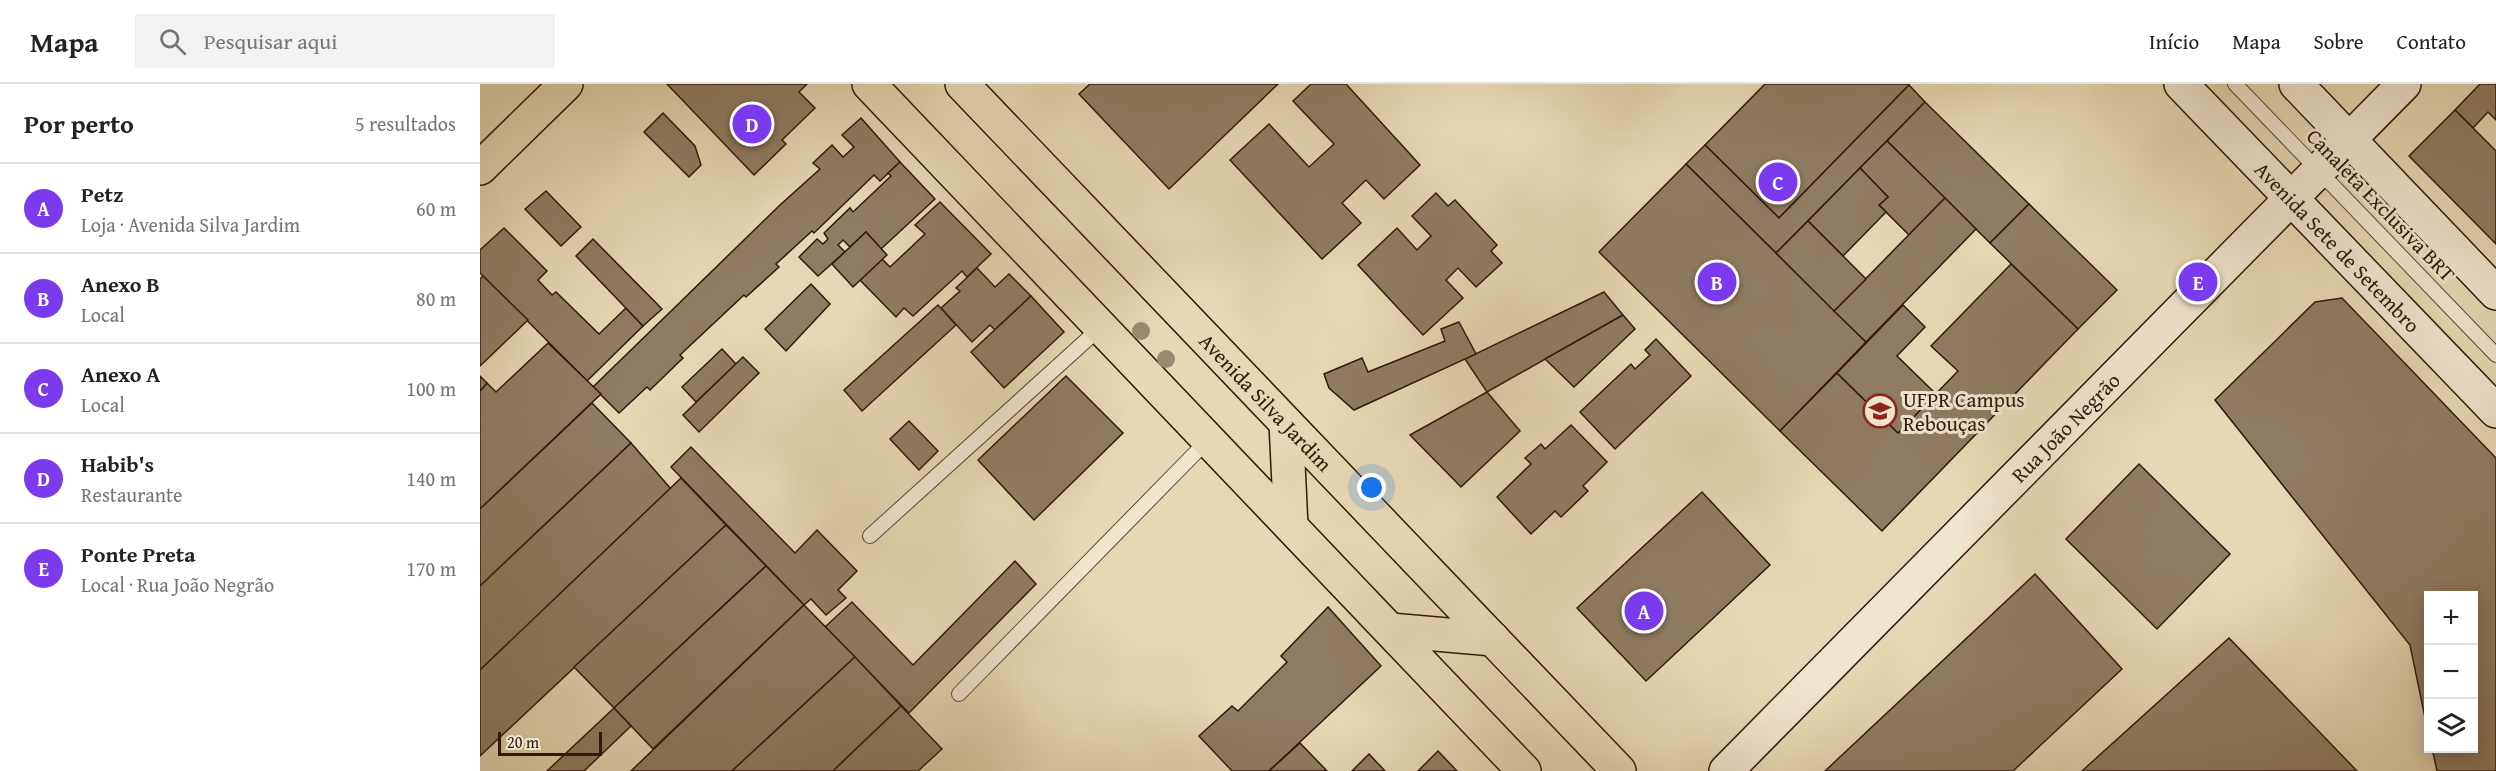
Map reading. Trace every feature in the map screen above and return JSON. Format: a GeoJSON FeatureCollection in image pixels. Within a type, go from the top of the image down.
{"type":"FeatureCollection","features":[{"type":"Feature","properties":{"kind":"main road"},"geometry":{"type":"LineString","coordinates":[[870,84],[1390,630],[1511,766]]}},
{"type":"Feature","properties":{"kind":"main road","name":"Avenida Silva Jardim"},"geometry":{"type":"LineString","coordinates":[[962,84],[1619,771]]}},
{"type":"Feature","properties":{"kind":"main road","name":"Avenida Sete de Setembro"},"geometry":{"type":"LineString","coordinates":[[2181,84],[2496,411]]}},
{"type":"Feature","properties":{"kind":"main road"},"geometry":{"type":"LineString","coordinates":[[2296,84],[2496,293]]}},
{"type":"Feature","properties":{"kind":"main road","name":"Rua João Negrão"},"geometry":{"type":"LineString","coordinates":[[1726,771],[2404,84]]}},
{"type":"Feature","properties":{"kind":"main road"},"geometry":{"type":"LineString","coordinates":[[480,168],[565,85]]}},
{"type":"Feature","properties":{"kind":"main road"},"geometry":{"type":"LineString","coordinates":[[1286,423],[1291,526]]}},
{"type":"Feature","properties":{"kind":"main road"},"geometry":{"type":"LineString","coordinates":[[1390,630],[1493,639]]}},
{"type":"Feature","properties":{"kind":"lane","name":"Canaleta Exclusiva BRT"},"geometry":{"type":"LineString","coordinates":[[2235,84],[2496,355]]}},
{"type":"Feature","properties":{"kind":"lane"},"geometry":{"type":"LineString","coordinates":[[870,536],[1101,327]]}},
{"type":"Feature","properties":{"kind":"lane"},"geometry":{"type":"LineString","coordinates":[[959,694],[1208,440]]}},
{"type":"Feature","properties":{"kind":"building"},"geometry":{"type":"Polygon","coordinates":[[[667,84],[807,84],[799,92],[815,108],[782,140],[786,144],[754,175],[667,84]]]}},
{"type":"Feature","properties":{"kind":"building"},"geometry":{"type":"Polygon","coordinates":[[[1090,84],[1278,84],[1169,189],[1079,94],[1090,84]]]}},
{"type":"Feature","properties":{"kind":"building"},"geometry":{"type":"Polygon","coordinates":[[[1311,84],[1346,84],[1420,165],[1384,199],[1366,180],[1342,203],[1361,223],[1322,259],[1230,160],[1269,124],[1309,167],[1334,144],[1293,101],[1311,84]]]}},
{"type":"Feature","properties":{"kind":"building"},"geometry":{"type":"Polygon","coordinates":[[[1765,84],[1909,85],[1779,218],[1705,145],[1765,84]]]}},
{"type":"Feature","properties":{"kind":"building"},"geometry":{"type":"Polygon","coordinates":[[[2480,84],[2496,84],[2496,120],[2488,112],[2473,128],[2455,110],[2480,84]]]}},
{"type":"Feature","properties":{"kind":"building"},"geometry":{"type":"Polygon","coordinates":[[[1909,85],[1925,102],[1776,253],[1686,164],[1705,145],[1779,218],[1909,85]]]}},
{"type":"Feature","properties":{"kind":"building"},"geometry":{"type":"Polygon","coordinates":[[[1925,102],[2029,204],[1990,243],[1887,141],[1925,102]]]}},
{"type":"Feature","properties":{"kind":"building"},"geometry":{"type":"Polygon","coordinates":[[[2455,110],[2496,151],[2496,244],[2409,156],[2455,110]]]}},
{"type":"Feature","properties":{"kind":"building"},"geometry":{"type":"Polygon","coordinates":[[[663,113],[695,146],[701,165],[689,177],[644,132],[663,113]]]}},
{"type":"Feature","properties":{"kind":"building"},"geometry":{"type":"Polygon","coordinates":[[[861,118],[900,162],[880,181],[874,175],[814,233],[812,231],[776,264],[779,267],[746,297],[744,295],[680,355],[683,358],[650,390],[647,387],[619,413],[593,387],[820,169],[813,163],[832,145],[843,157],[854,147],[842,135],[861,118]]]}},
{"type":"Feature","properties":{"kind":"building"},"geometry":{"type":"Polygon","coordinates":[[[1887,141],[1945,198],[1909,235],[1879,205],[1888,197],[1860,168],[1887,141]]]}},
{"type":"Feature","properties":{"kind":"building"},"geometry":{"type":"Polygon","coordinates":[[[900,162],[935,199],[881,249],[866,232],[850,247],[843,240],[838,245],[845,252],[818,276],[799,257],[817,239],[823,244],[828,239],[824,233],[850,208],[853,212],[891,176],[888,173],[900,162]]]}},
{"type":"Feature","properties":{"kind":"building"},"geometry":{"type":"Polygon","coordinates":[[[1686,164],[1866,342],[1780,431],[1599,252],[1686,164]]]}},
{"type":"Feature","properties":{"kind":"building"},"geometry":{"type":"Polygon","coordinates":[[[1860,168],[1888,197],[1879,205],[1886,212],[1843,256],[1808,221],[1860,168]]]}},
{"type":"Feature","properties":{"kind":"building"},"geometry":{"type":"Polygon","coordinates":[[[546,191],[581,227],[561,246],[525,209],[546,191]]]}},
{"type":"Feature","properties":{"kind":"building"},"geometry":{"type":"Polygon","coordinates":[[[1436,193],[1448,206],[1455,200],[1497,245],[1491,251],[1502,263],[1476,287],[1458,268],[1446,280],[1463,298],[1423,335],[1358,265],[1397,228],[1417,250],[1431,236],[1412,216],[1436,193]]]}},
{"type":"Feature","properties":{"kind":"building"},"geometry":{"type":"Polygon","coordinates":[[[1945,198],[1976,229],[1866,342],[1834,311],[1945,198]]]}},
{"type":"Feature","properties":{"kind":"building"},"geometry":{"type":"Polygon","coordinates":[[[940,202],[991,254],[967,277],[962,271],[913,316],[904,308],[896,317],[860,280],[882,259],[890,267],[925,234],[915,225],[940,202]]]}},
{"type":"Feature","properties":{"kind":"building"},"geometry":{"type":"Polygon","coordinates":[[[2029,204],[2117,290],[2078,329],[1990,243],[2029,204]]]}},
{"type":"Feature","properties":{"kind":"building"},"geometry":{"type":"Polygon","coordinates":[[[1808,221],[1866,279],[1834,311],[1776,253],[1808,221]]]}},
{"type":"Feature","properties":{"kind":"building"},"geometry":{"type":"Polygon","coordinates":[[[504,228],[547,271],[538,280],[552,295],[556,292],[599,334],[626,308],[643,326],[587,381],[480,273],[480,250],[504,228]]]}},
{"type":"Feature","properties":{"kind":"building"},"geometry":{"type":"Polygon","coordinates":[[[866,232],[887,255],[853,287],[832,264],[866,232]]]}},
{"type":"Feature","properties":{"kind":"building"},"geometry":{"type":"Polygon","coordinates":[[[593,239],[662,309],[643,326],[576,256],[593,239]]]}},
{"type":"Feature","properties":{"kind":"building"},"geometry":{"type":"Polygon","coordinates":[[[2011,264],[2078,329],[1882,531],[1780,431],[1837,373],[1898,433],[1958,371],[1931,346],[2011,264]]]}},
{"type":"Feature","properties":{"kind":"building"},"geometry":{"type":"Polygon","coordinates":[[[977,268],[995,287],[1009,274],[1031,296],[995,330],[990,325],[972,342],[941,308],[960,291],[956,288],[977,268]]]}},
{"type":"Feature","properties":{"kind":"building"},"geometry":{"type":"Polygon","coordinates":[[[483,276],[528,320],[480,366],[480,279],[483,276]]]}},
{"type":"Feature","properties":{"kind":"building"},"geometry":{"type":"Polygon","coordinates":[[[811,284],[830,304],[786,351],[765,329],[811,284]]]}},
{"type":"Feature","properties":{"kind":"building"},"geometry":{"type":"Polygon","coordinates":[[[1604,292],[1623,315],[1487,392],[1465,359],[1604,292]]]}},
{"type":"Feature","properties":{"kind":"building"},"geometry":{"type":"Polygon","coordinates":[[[1031,296],[1064,332],[1004,388],[971,352],[1031,296]]]}},
{"type":"Feature","properties":{"kind":"building"},"geometry":{"type":"Polygon","coordinates":[[[2342,298],[2496,458],[2496,771],[2437,771],[2433,753],[2478,753],[2478,591],[2424,591],[2424,713],[2410,645],[2215,400],[2315,302],[2342,298]]]}},
{"type":"Feature","properties":{"kind":"building"},"geometry":{"type":"Polygon","coordinates":[[[938,305],[956,325],[862,411],[844,390],[938,305]]]}},
{"type":"Feature","properties":{"kind":"building"},"geometry":{"type":"Polygon","coordinates":[[[1903,305],[1925,327],[1897,356],[1936,394],[1898,433],[1837,373],[1903,305]]]}},
{"type":"Feature","properties":{"kind":"building"},"geometry":{"type":"Polygon","coordinates":[[[1623,315],[1635,329],[1574,387],[1545,359],[1623,315]]]}},
{"type":"Feature","properties":{"kind":"building"},"geometry":{"type":"Polygon","coordinates":[[[1459,322],[1476,354],[1354,410],[1329,388],[1324,374],[1362,358],[1368,372],[1445,341],[1441,329],[1459,322]]]}},
{"type":"Feature","properties":{"kind":"building"},"geometry":{"type":"Polygon","coordinates":[[[1656,339],[1691,376],[1615,449],[1580,412],[1631,364],[1635,369],[1650,355],[1645,350],[1656,339]]]}},
{"type":"Feature","properties":{"kind":"building"},"geometry":{"type":"Polygon","coordinates":[[[548,343],[601,394],[480,509],[480,391],[487,383],[496,392],[548,343]]]}},
{"type":"Feature","properties":{"kind":"building"},"geometry":{"type":"Polygon","coordinates":[[[722,349],[736,364],[696,402],[682,387],[722,349]]]}},
{"type":"Feature","properties":{"kind":"building"},"geometry":{"type":"Polygon","coordinates":[[[743,357],[759,373],[699,432],[683,415],[743,357]]]}},
{"type":"Feature","properties":{"kind":"building"},"geometry":{"type":"Polygon","coordinates":[[[480,376],[487,383],[480,391],[480,376]]]}},
{"type":"Feature","properties":{"kind":"building"},"geometry":{"type":"Polygon","coordinates":[[[1066,376],[1123,433],[1034,520],[978,460],[1066,376]]]}},
{"type":"Feature","properties":{"kind":"building"},"geometry":{"type":"Polygon","coordinates":[[[1487,392],[1520,431],[1461,487],[1410,435],[1487,392]]]}},
{"type":"Feature","properties":{"kind":"building"},"geometry":{"type":"Polygon","coordinates":[[[592,403],[631,443],[480,586],[480,509],[592,403]]]}},
{"type":"Feature","properties":{"kind":"building"},"geometry":{"type":"Polygon","coordinates":[[[909,421],[938,451],[919,470],[890,439],[909,421]]]}},
{"type":"Feature","properties":{"kind":"building"},"geometry":{"type":"Polygon","coordinates":[[[1571,425],[1607,462],[1583,486],[1588,491],[1561,517],[1555,511],[1531,534],[1497,497],[1531,464],[1525,458],[1541,444],[1545,449],[1571,425]]]}},
{"type":"Feature","properties":{"kind":"building"},"geometry":{"type":"Polygon","coordinates":[[[631,443],[671,489],[480,670],[480,586],[631,443]]]}},
{"type":"Feature","properties":{"kind":"building"},"geometry":{"type":"Polygon","coordinates":[[[691,447],[795,553],[817,530],[857,571],[838,590],[846,598],[826,615],[811,599],[804,605],[671,467],[691,447]]]}},
{"type":"Feature","properties":{"kind":"building"},"geometry":{"type":"Polygon","coordinates":[[[2139,464],[2230,554],[2157,629],[2066,539],[2139,464]]]}},
{"type":"Feature","properties":{"kind":"building"},"geometry":{"type":"Polygon","coordinates":[[[681,478],[726,525],[480,756],[480,670],[681,478]]]}},
{"type":"Feature","properties":{"kind":"building"},"geometry":{"type":"Polygon","coordinates":[[[1702,492],[1770,565],[1646,681],[1577,608],[1702,492]]]}},
{"type":"Feature","properties":{"kind":"building"},"geometry":{"type":"Polygon","coordinates":[[[726,525],[766,566],[614,708],[574,667],[726,525]]]}},
{"type":"Feature","properties":{"kind":"building"},"geometry":{"type":"Polygon","coordinates":[[[1015,561],[1036,584],[909,713],[825,627],[852,602],[913,665],[1015,561]]]}},
{"type":"Feature","properties":{"kind":"building"},"geometry":{"type":"Polygon","coordinates":[[[766,566],[804,605],[653,749],[614,708],[766,566]]]}},
{"type":"Feature","properties":{"kind":"building"},"geometry":{"type":"Polygon","coordinates":[[[2035,574],[2122,669],[2013,771],[1825,771],[2035,574]]]}},
{"type":"Feature","properties":{"kind":"building"},"geometry":{"type":"Polygon","coordinates":[[[804,605],[855,657],[732,771],[631,771],[804,605]]]}},
{"type":"Feature","properties":{"kind":"building"},"geometry":{"type":"Polygon","coordinates":[[[1328,607],[1381,666],[1269,771],[1232,771],[1199,736],[1232,706],[1238,711],[1287,662],[1281,656],[1328,607]]]}},
{"type":"Feature","properties":{"kind":"building"},"geometry":{"type":"Polygon","coordinates":[[[2229,638],[2357,771],[2082,771],[2229,638]]]}},
{"type":"Feature","properties":{"kind":"building"},"geometry":{"type":"Polygon","coordinates":[[[855,657],[901,706],[833,771],[732,771],[855,657]]]}},
{"type":"Feature","properties":{"kind":"building"},"geometry":{"type":"Polygon","coordinates":[[[901,706],[942,749],[918,771],[833,771],[901,706]]]}},
{"type":"Feature","properties":{"kind":"building"},"geometry":{"type":"Polygon","coordinates":[[[614,708],[631,726],[584,771],[547,771],[614,708]]]}},
{"type":"Feature","properties":{"kind":"building"},"geometry":{"type":"Polygon","coordinates":[[[1300,743],[1327,771],[1269,771],[1300,743]]]}},
{"type":"Feature","properties":{"kind":"building"},"geometry":{"type":"Polygon","coordinates":[[[1438,751],[1457,771],[1418,771],[1438,751]]]}},
{"type":"Feature","properties":{"kind":"building"},"geometry":{"type":"Polygon","coordinates":[[[1369,754],[1385,771],[1352,771],[1369,754]]]}},
{"type":"Feature","properties":{"kind":"place","name":"Habib's"},"geometry":{"type":"Point","coordinates":[752,124]}},
{"type":"Feature","properties":{"kind":"place","name":"Anexo A"},"geometry":{"type":"Point","coordinates":[1778,182]}},
{"type":"Feature","properties":{"kind":"place","name":"Anexo B"},"geometry":{"type":"Point","coordinates":[1717,282]}},
{"type":"Feature","properties":{"kind":"place","name":"Ponte Preta"},"geometry":{"type":"Point","coordinates":[2198,282]}},
{"type":"Feature","properties":{"kind":"place","name":"UFPR Campus Rebouças"},"geometry":{"type":"Point","coordinates":[1880,411]}},
{"type":"Feature","properties":{"kind":"place","name":"Petz"},"geometry":{"type":"Point","coordinates":[1644,611]}}]}
